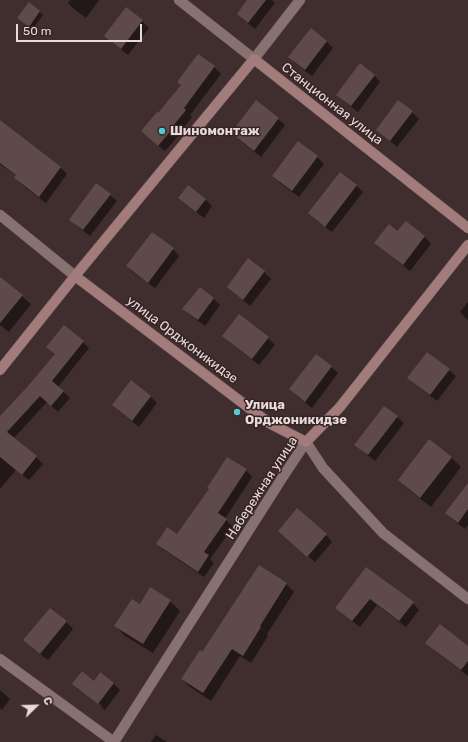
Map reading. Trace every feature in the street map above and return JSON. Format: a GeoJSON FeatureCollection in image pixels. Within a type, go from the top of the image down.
{"type":"FeatureCollection","features":[{"type":"Feature","properties":{"kind":"main road","name":"Станционная улица"},"geometry":{"type":"LineString","coordinates":[[254,59],[468,228]]}},
{"type":"Feature","properties":{"kind":"main road"},"geometry":{"type":"LineString","coordinates":[[0,370],[75,276],[254,59]]}},
{"type":"Feature","properties":{"kind":"main road","name":"Набережная улица"},"geometry":{"type":"LineString","coordinates":[[306,442],[340,407],[468,245]]}},
{"type":"Feature","properties":{"kind":"main road","name":"улица Орджоникидзе"},"geometry":{"type":"LineString","coordinates":[[75,276],[269,423],[306,442]]}},
{"type":"Feature","properties":{"kind":"street","name":"Станционная улица"},"geometry":{"type":"LineString","coordinates":[[179,0],[254,59]]}},
{"type":"Feature","properties":{"kind":"street"},"geometry":{"type":"LineString","coordinates":[[254,59],[300,0]]}},
{"type":"Feature","properties":{"kind":"street","name":"улица Орджоникидзе"},"geometry":{"type":"LineString","coordinates":[[0,215],[75,276]]}},
{"type":"Feature","properties":{"kind":"street","name":"улица Орджоникидзе"},"geometry":{"type":"LineString","coordinates":[[306,442],[323,468],[383,533],[468,599]]}},
{"type":"Feature","properties":{"kind":"street","name":"Набережная улица"},"geometry":{"type":"LineString","coordinates":[[114,742],[306,442]]}},
{"type":"Feature","properties":{"kind":"street"},"geometry":{"type":"LineString","coordinates":[[0,658],[114,742]]}},
{"type":"Feature","properties":{"kind":"building"},"geometry":{"type":"Polygon","coordinates":[[[247,0],[266,0],[248,23],[237,14],[247,0]]]}},
{"type":"Feature","properties":{"kind":"building"},"geometry":{"type":"Polygon","coordinates":[[[29,2],[40,11],[29,27],[17,18],[29,2]]]}},
{"type":"Feature","properties":{"kind":"building"},"geometry":{"type":"Polygon","coordinates":[[[126,7],[143,20],[121,49],[104,36],[126,7]]]}},
{"type":"Feature","properties":{"kind":"building"},"geometry":{"type":"Polygon","coordinates":[[[311,28],[327,41],[305,70],[288,57],[311,28]]]}},
{"type":"Feature","properties":{"kind":"building"},"geometry":{"type":"Polygon","coordinates":[[[198,54],[215,66],[184,108],[186,110],[173,126],[174,127],[158,146],[141,131],[181,85],[177,82],[198,54]]]}},
{"type":"Feature","properties":{"kind":"building"},"geometry":{"type":"Polygon","coordinates":[[[360,63],[375,75],[351,106],[336,95],[360,63]]]}},
{"type":"Feature","properties":{"kind":"building"},"geometry":{"type":"Polygon","coordinates":[[[256,100],[279,118],[254,151],[231,133],[256,100]]]}},
{"type":"Feature","properties":{"kind":"building"},"geometry":{"type":"Polygon","coordinates":[[[398,100],[413,111],[390,141],[376,130],[398,100]]]}},
{"type":"Feature","properties":{"kind":"building"},"geometry":{"type":"Polygon","coordinates":[[[0,120],[61,167],[39,197],[14,178],[16,175],[0,163],[0,120]]]}},
{"type":"Feature","properties":{"kind":"building"},"geometry":{"type":"Polygon","coordinates":[[[298,141],[318,156],[292,191],[272,176],[298,141]]]}},
{"type":"Feature","properties":{"kind":"building"},"geometry":{"type":"Polygon","coordinates":[[[340,172],[357,185],[325,227],[308,213],[340,172]]]}},
{"type":"Feature","properties":{"kind":"building"},"geometry":{"type":"Polygon","coordinates":[[[96,183],[111,194],[83,230],[69,220],[96,183]]]}},
{"type":"Feature","properties":{"kind":"building"},"geometry":{"type":"Polygon","coordinates":[[[188,185],[206,199],[196,212],[178,198],[188,185]]]}},
{"type":"Feature","properties":{"kind":"building"},"geometry":{"type":"Polygon","coordinates":[[[406,221],[425,236],[403,265],[374,243],[389,224],[397,231],[406,221]]]}},
{"type":"Feature","properties":{"kind":"building"},"geometry":{"type":"Polygon","coordinates":[[[152,232],[174,248],[148,283],[126,266],[152,232]]]}},
{"type":"Feature","properties":{"kind":"building"},"geometry":{"type":"Polygon","coordinates":[[[248,258],[265,271],[243,300],[227,287],[248,258]]]}},
{"type":"Feature","properties":{"kind":"building"},"geometry":{"type":"Polygon","coordinates":[[[0,277],[23,295],[0,323],[0,277]]]}},
{"type":"Feature","properties":{"kind":"building"},"geometry":{"type":"Polygon","coordinates":[[[200,287],[214,298],[198,320],[182,309],[200,287]]]}},
{"type":"Feature","properties":{"kind":"building"},"geometry":{"type":"Polygon","coordinates":[[[239,314],[269,337],[252,359],[222,336],[239,314]]]}},
{"type":"Feature","properties":{"kind":"building"},"geometry":{"type":"Polygon","coordinates":[[[64,325],[84,341],[52,381],[64,391],[51,406],[40,396],[7,432],[37,456],[22,475],[0,457],[0,416],[55,354],[46,347],[64,325]]]}},
{"type":"Feature","properties":{"kind":"building"},"geometry":{"type":"Polygon","coordinates":[[[427,352],[450,369],[430,395],[407,378],[427,352]]]}},
{"type":"Feature","properties":{"kind":"building"},"geometry":{"type":"Polygon","coordinates":[[[316,354],[332,366],[305,402],[289,389],[316,354]]]}},
{"type":"Feature","properties":{"kind":"building"},"geometry":{"type":"Polygon","coordinates":[[[131,380],[151,396],[132,421],[112,405],[131,380]]]}},
{"type":"Feature","properties":{"kind":"building"},"geometry":{"type":"Polygon","coordinates":[[[384,406],[398,416],[368,455],[354,445],[384,406]]]}},
{"type":"Feature","properties":{"kind":"building"},"geometry":{"type":"Polygon","coordinates":[[[429,439],[452,457],[420,498],[398,480],[429,439]]]}},
{"type":"Feature","properties":{"kind":"building"},"geometry":{"type":"Polygon","coordinates":[[[227,457],[247,469],[218,513],[227,519],[204,552],[209,555],[198,572],[156,544],[167,527],[177,534],[209,489],[207,488],[227,457]]]}},
{"type":"Feature","properties":{"kind":"building"},"geometry":{"type":"Polygon","coordinates":[[[468,483],[468,509],[458,523],[445,513],[468,483]]]}},
{"type":"Feature","properties":{"kind":"building"},"geometry":{"type":"Polygon","coordinates":[[[297,508],[327,534],[307,557],[278,531],[297,508]]]}},
{"type":"Feature","properties":{"kind":"building"},"geometry":{"type":"Polygon","coordinates":[[[259,565],[287,583],[243,656],[232,649],[203,693],[181,679],[200,650],[202,652],[259,565]]]}},
{"type":"Feature","properties":{"kind":"building"},"geometry":{"type":"Polygon","coordinates":[[[366,567],[414,602],[399,621],[370,599],[352,621],[335,608],[366,567]]]}},
{"type":"Feature","properties":{"kind":"building"},"geometry":{"type":"Polygon","coordinates":[[[150,587],[171,600],[143,644],[114,626],[132,599],[140,604],[150,587]]]}},
{"type":"Feature","properties":{"kind":"building"},"geometry":{"type":"Polygon","coordinates":[[[50,608],[67,621],[40,654],[23,640],[50,608]]]}},
{"type":"Feature","properties":{"kind":"building"},"geometry":{"type":"Polygon","coordinates":[[[440,624],[468,646],[468,661],[461,670],[425,643],[440,624]]]}},
{"type":"Feature","properties":{"kind":"building"},"geometry":{"type":"Polygon","coordinates":[[[82,671],[94,681],[100,672],[114,683],[98,704],[72,684],[82,671]]]}},
{"type":"Feature","properties":{"kind":"place","name":"Шиномонтаж"},"geometry":{"type":"Point","coordinates":[162,131]}},
{"type":"Feature","properties":{"kind":"place","name":"Улица Орджоникидзе"},"geometry":{"type":"Point","coordinates":[237,412]}}]}
